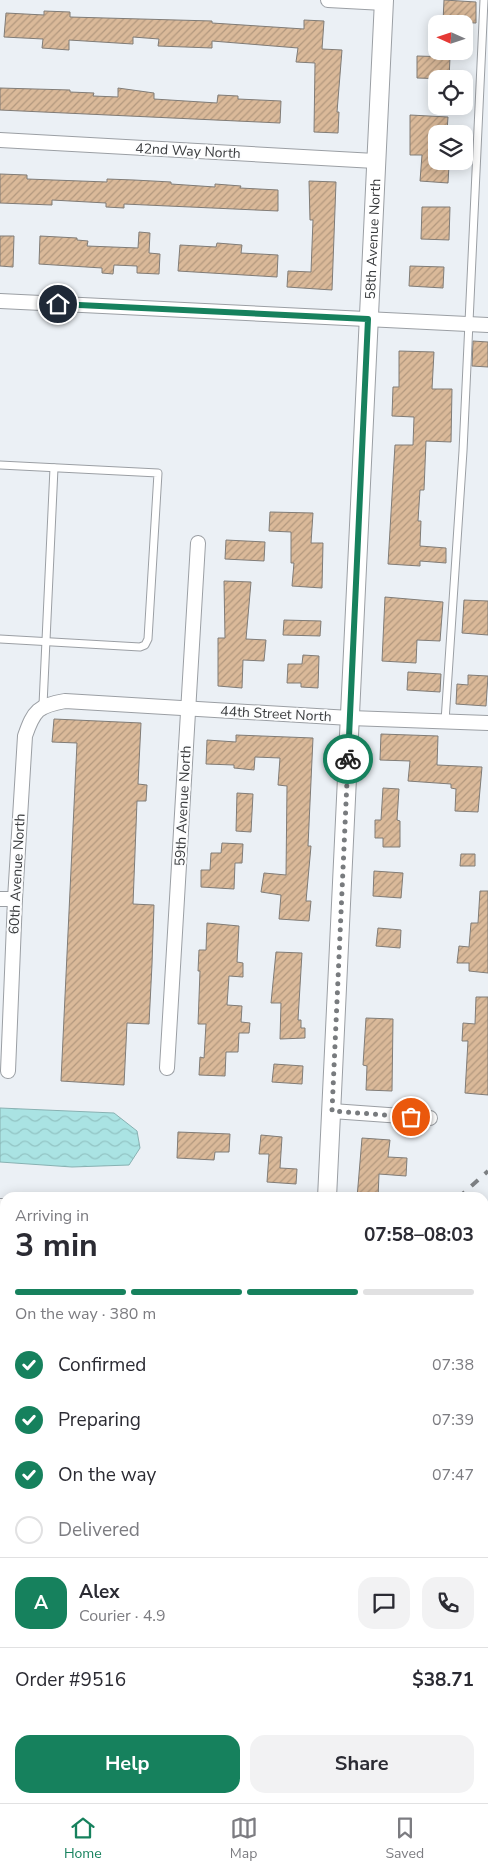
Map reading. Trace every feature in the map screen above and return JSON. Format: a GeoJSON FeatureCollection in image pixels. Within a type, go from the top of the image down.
{"type":"FeatureCollection","features":[{"type":"Feature","properties":{"kind":"street"},"geometry":{"type":"LineString","coordinates":[[328,0],[384,1]]}},
{"type":"Feature","properties":{"kind":"street","name":"58th Avenue North"},"geometry":{"type":"LineString","coordinates":[[327,1192],[384,1]]}},
{"type":"Feature","properties":{"kind":"street","name":"42nd Way North"},"geometry":{"type":"LineString","coordinates":[[0,140],[375,161]]}},
{"type":"Feature","properties":{"kind":"street"},"geometry":{"type":"LineString","coordinates":[[0,301],[488,325]]}},
{"type":"Feature","properties":{"kind":"street","name":"59th Avenue North"},"geometry":{"type":"LineString","coordinates":[[167,1068],[198,543]]}},
{"type":"Feature","properties":{"kind":"street","name":"44th Street North"},"geometry":{"type":"LineString","coordinates":[[43,705],[65,701],[350,718],[488,723]]}},
{"type":"Feature","properties":{"kind":"street","name":"60th Avenue North"},"geometry":{"type":"LineString","coordinates":[[8,1071],[15,899],[25,736],[32,717],[43,705]]}},
{"type":"Feature","properties":{"kind":"street"},"geometry":{"type":"LineString","coordinates":[[0,899],[15,899]]}},
{"type":"Feature","properties":{"kind":"street"},"geometry":{"type":"LineString","coordinates":[[332,1111],[430,1118]]}},
{"type":"Feature","properties":{"kind":"lane"},"geometry":{"type":"LineString","coordinates":[[445,721],[456,574],[484,0]]}},
{"type":"Feature","properties":{"kind":"lane"},"geometry":{"type":"LineString","coordinates":[[0,466],[158,473],[148,639],[145,645],[140,647],[0,639]]}},
{"type":"Feature","properties":{"kind":"lane"},"geometry":{"type":"LineString","coordinates":[[43,705],[54,468]]}},
{"type":"Feature","properties":{"kind":"water"},"geometry":{"type":"Polygon","coordinates":[[[0,1108],[114,1113],[137,1131],[140,1148],[129,1165],[72,1167],[0,1162],[0,1108]]]}},
{"type":"Feature","properties":{"kind":"building"},"geometry":{"type":"Polygon","coordinates":[[[444,0],[476,2],[476,23],[473,23],[473,15],[443,15],[444,0]]]}},
{"type":"Feature","properties":{"kind":"building"},"geometry":{"type":"Polygon","coordinates":[[[44,11],[70,12],[70,17],[212,21],[212,23],[304,29],[304,20],[324,21],[322,49],[342,50],[337,112],[339,112],[338,133],[314,132],[315,63],[296,62],[298,48],[212,41],[212,48],[158,46],[159,39],[133,37],[133,44],[69,40],[69,50],[42,48],[43,39],[4,37],[6,13],[44,15],[44,11]]]}},
{"type":"Feature","properties":{"kind":"building"},"geometry":{"type":"Polygon","coordinates":[[[417,56],[428,56],[428,60],[450,60],[449,70],[428,70],[428,78],[417,78],[417,56]]]}},
{"type":"Feature","properties":{"kind":"building"},"geometry":{"type":"Polygon","coordinates":[[[0,88],[70,90],[70,92],[94,93],[93,96],[118,97],[118,88],[154,93],[154,99],[217,103],[218,95],[238,96],[238,99],[281,101],[280,123],[0,110],[0,88]]]}},
{"type":"Feature","properties":{"kind":"building"},"geometry":{"type":"Polygon","coordinates":[[[410,115],[448,117],[447,125],[428,125],[428,170],[449,170],[448,183],[420,181],[422,155],[410,155],[410,115]]]}},
{"type":"Feature","properties":{"kind":"building"},"geometry":{"type":"Polygon","coordinates":[[[0,174],[27,175],[27,179],[107,182],[107,179],[134,180],[215,187],[215,184],[241,186],[240,188],[278,190],[278,211],[124,204],[124,208],[106,207],[106,203],[52,200],[52,205],[0,203],[0,174]]]}},
{"type":"Feature","properties":{"kind":"building"},"geometry":{"type":"Polygon","coordinates":[[[309,181],[336,182],[332,290],[287,287],[288,271],[311,272],[313,220],[310,220],[309,181]]]}},
{"type":"Feature","properties":{"kind":"building"},"geometry":{"type":"Polygon","coordinates":[[[422,207],[450,207],[449,240],[421,239],[422,207]]]}},
{"type":"Feature","properties":{"kind":"building"},"geometry":{"type":"Polygon","coordinates":[[[139,232],[150,233],[149,253],[160,254],[159,274],[137,273],[137,266],[114,265],[113,274],[102,273],[102,268],[39,264],[40,236],[77,238],[77,240],[88,241],[87,246],[138,248],[139,232]]]}},
{"type":"Feature","properties":{"kind":"building"},"geometry":{"type":"Polygon","coordinates":[[[0,236],[14,236],[13,267],[0,266],[0,236]]]}},
{"type":"Feature","properties":{"kind":"building"},"geometry":{"type":"Polygon","coordinates":[[[217,243],[242,245],[241,253],[278,255],[277,277],[178,271],[180,245],[216,247],[217,243]]]}},
{"type":"Feature","properties":{"kind":"building"},"geometry":{"type":"Polygon","coordinates":[[[410,266],[444,267],[443,288],[409,286],[410,266]]]}},
{"type":"Feature","properties":{"kind":"building"},"geometry":{"type":"Polygon","coordinates":[[[473,341],[488,342],[488,367],[472,366],[473,341]]]}},
{"type":"Feature","properties":{"kind":"building"},"geometry":{"type":"Polygon","coordinates":[[[399,351],[434,352],[432,389],[452,389],[451,442],[426,441],[424,490],[420,490],[418,521],[421,521],[420,546],[446,548],[446,563],[420,561],[420,566],[388,564],[395,445],[413,445],[414,417],[392,416],[393,387],[399,387],[399,351]]]}},
{"type":"Feature","properties":{"kind":"building"},"geometry":{"type":"Polygon","coordinates":[[[270,512],[313,513],[311,543],[323,543],[322,588],[292,586],[294,563],[291,563],[291,532],[269,531],[270,512]]]}},
{"type":"Feature","properties":{"kind":"building"},"geometry":{"type":"Polygon","coordinates":[[[226,540],[265,542],[264,561],[225,559],[226,540]]]}},
{"type":"Feature","properties":{"kind":"building"},"geometry":{"type":"Polygon","coordinates":[[[224,581],[251,582],[246,639],[266,640],[264,661],[243,660],[242,688],[218,686],[218,638],[225,638],[224,581]]]}},
{"type":"Feature","properties":{"kind":"building"},"geometry":{"type":"Polygon","coordinates":[[[385,597],[443,602],[440,641],[417,640],[416,663],[382,661],[385,597]]]}},
{"type":"Feature","properties":{"kind":"building"},"geometry":{"type":"Polygon","coordinates":[[[464,600],[488,601],[488,635],[462,633],[464,600]]]}},
{"type":"Feature","properties":{"kind":"building"},"geometry":{"type":"Polygon","coordinates":[[[284,620],[321,621],[320,636],[283,635],[284,620]]]}},
{"type":"Feature","properties":{"kind":"building"},"geometry":{"type":"Polygon","coordinates":[[[303,655],[319,656],[318,688],[301,687],[301,683],[287,683],[288,664],[302,664],[303,655]]]}},
{"type":"Feature","properties":{"kind":"building"},"geometry":{"type":"Polygon","coordinates":[[[408,672],[441,674],[440,692],[407,690],[408,672]]]}},
{"type":"Feature","properties":{"kind":"building"},"geometry":{"type":"Polygon","coordinates":[[[468,675],[488,676],[486,706],[456,704],[457,684],[468,685],[468,675]]]}},
{"type":"Feature","properties":{"kind":"building"},"geometry":{"type":"Polygon","coordinates":[[[54,719],[141,723],[138,784],[147,785],[146,801],[137,801],[133,904],[154,905],[152,964],[149,1024],[127,1023],[124,1085],[61,1081],[77,743],[52,742],[54,719]]]}},
{"type":"Feature","properties":{"kind":"building"},"geometry":{"type":"Polygon","coordinates":[[[381,734],[438,736],[437,765],[482,767],[478,812],[455,811],[456,789],[451,788],[451,784],[408,781],[410,761],[380,760],[381,734]]]}},
{"type":"Feature","properties":{"kind":"building"},"geometry":{"type":"Polygon","coordinates":[[[236,735],[313,738],[308,846],[311,846],[306,901],[311,901],[309,921],[279,919],[281,895],[261,892],[264,873],[286,875],[287,786],[278,785],[280,758],[255,757],[254,770],[234,768],[234,765],[206,764],[207,740],[236,742],[236,735]]]}},
{"type":"Feature","properties":{"kind":"building"},"geometry":{"type":"Polygon","coordinates":[[[383,788],[399,789],[397,820],[400,821],[400,847],[383,847],[383,838],[375,838],[375,820],[381,820],[383,788]]]}},
{"type":"Feature","properties":{"kind":"building"},"geometry":{"type":"Polygon","coordinates":[[[237,793],[253,794],[251,832],[236,831],[237,793]]]}},
{"type":"Feature","properties":{"kind":"building"},"geometry":{"type":"Polygon","coordinates":[[[222,843],[243,844],[242,863],[235,863],[234,889],[201,887],[201,870],[210,870],[211,853],[221,853],[222,843]]]}},
{"type":"Feature","properties":{"kind":"building"},"geometry":{"type":"Polygon","coordinates":[[[461,854],[475,854],[475,866],[460,866],[461,854]]]}},
{"type":"Feature","properties":{"kind":"building"},"geometry":{"type":"Polygon","coordinates":[[[374,871],[403,873],[401,898],[373,896],[374,871]]]}},
{"type":"Feature","properties":{"kind":"building"},"geometry":{"type":"Polygon","coordinates":[[[480,891],[488,891],[488,973],[469,971],[469,963],[457,963],[459,946],[469,947],[471,923],[478,923],[480,891]]]}},
{"type":"Feature","properties":{"kind":"building"},"geometry":{"type":"Polygon","coordinates":[[[207,923],[239,926],[237,962],[243,963],[243,977],[229,976],[227,1005],[242,1006],[241,1022],[250,1023],[249,1033],[239,1033],[238,1052],[226,1052],[225,1076],[199,1075],[200,1057],[204,1058],[206,1024],[198,1024],[199,950],[206,950],[207,923]]]}},
{"type":"Feature","properties":{"kind":"building"},"geometry":{"type":"Polygon","coordinates":[[[378,928],[401,930],[400,948],[376,946],[378,928]]]}},
{"type":"Feature","properties":{"kind":"building"},"geometry":{"type":"Polygon","coordinates":[[[276,952],[302,953],[298,1020],[301,1020],[301,1028],[305,1028],[305,1038],[280,1039],[281,1003],[271,1003],[276,952]]]}},
{"type":"Feature","properties":{"kind":"building"},"geometry":{"type":"Polygon","coordinates":[[[476,997],[488,997],[488,1095],[465,1093],[468,1041],[462,1041],[463,1023],[475,1024],[476,997]]]}},
{"type":"Feature","properties":{"kind":"building"},"geometry":{"type":"Polygon","coordinates":[[[366,1018],[393,1019],[392,1091],[366,1090],[367,1066],[363,1065],[366,1018]]]}},
{"type":"Feature","properties":{"kind":"building"},"geometry":{"type":"Polygon","coordinates":[[[274,1064],[303,1066],[302,1084],[272,1082],[274,1064]]]}},
{"type":"Feature","properties":{"kind":"building"},"geometry":{"type":"Polygon","coordinates":[[[178,1132],[230,1134],[229,1152],[215,1152],[214,1160],[177,1158],[178,1132]]]}},
{"type":"Feature","properties":{"kind":"building"},"geometry":{"type":"Polygon","coordinates":[[[261,1135],[282,1137],[280,1168],[297,1169],[296,1184],[267,1182],[269,1154],[259,1154],[261,1135]]]}},
{"type":"Feature","properties":{"kind":"building"},"geometry":{"type":"Polygon","coordinates":[[[362,1138],[390,1140],[388,1157],[407,1158],[406,1176],[379,1174],[378,1192],[358,1192],[362,1138]]]}},
{"type":"Feature","properties":{"kind":"railway"},"geometry":{"type":"LineString","coordinates":[[465,1192],[488,1171]]}},
{"type":"Feature","properties":{"kind":"way so far"},"geometry":{"type":"LineString","coordinates":[[348,759],[332,1111],[411,1117]]}},
{"type":"Feature","properties":{"kind":"route"},"geometry":{"type":"LineString","coordinates":[[58,304],[368,319],[348,759]]}}]}
